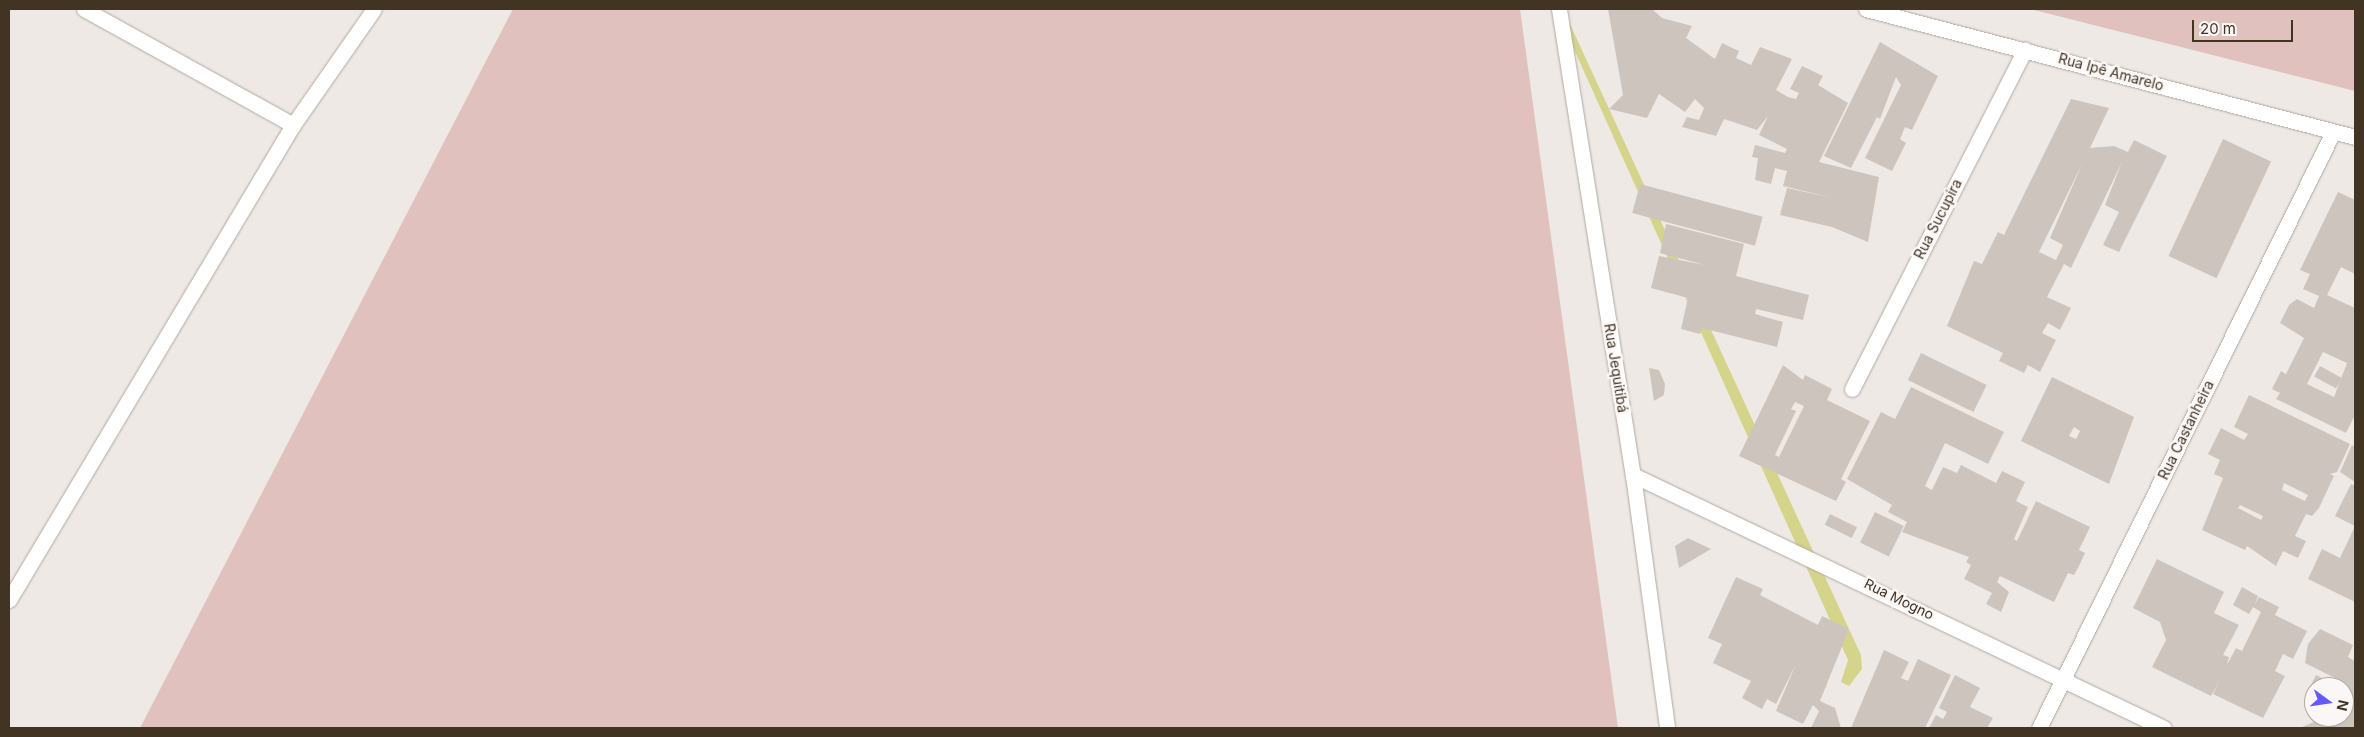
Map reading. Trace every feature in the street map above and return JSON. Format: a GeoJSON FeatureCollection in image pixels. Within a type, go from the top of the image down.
{"type":"FeatureCollection","features":[{"type":"Feature","properties":{"kind":"street"},"geometry":{"type":"LineString","coordinates":[[84,9],[294,125]]}},
{"type":"Feature","properties":{"kind":"street"},"geometry":{"type":"LineString","coordinates":[[9,600],[294,125],[374,9]]}},
{"type":"Feature","properties":{"kind":"street","name":"Rua Jequitibá"},"geometry":{"type":"LineString","coordinates":[[1559,9],[1633,475],[1667,728]]}},
{"type":"Feature","properties":{"kind":"street","name":"Rua Ipê Amarelo"},"geometry":{"type":"LineString","coordinates":[[1866,9],[2025,49],[2355,138]]}},
{"type":"Feature","properties":{"kind":"street","name":"Rua Sucupira"},"geometry":{"type":"LineString","coordinates":[[1852,389],[2025,49]]}},
{"type":"Feature","properties":{"kind":"street","name":"Rua Castanheira"},"geometry":{"type":"LineString","coordinates":[[2039,728],[2333,132]]}},
{"type":"Feature","properties":{"kind":"street","name":"Rua Mogno"},"geometry":{"type":"LineString","coordinates":[[1633,475],[2164,728]]}},
{"type":"Feature","properties":{"kind":"shaded area"},"geometry":{"type":"Polygon","coordinates":[[[513,9],[1520,9],[1618,728],[140,728],[513,9]]]}},
{"type":"Feature","properties":{"kind":"shaded area"},"geometry":{"type":"Polygon","coordinates":[[[1556,9],[1563,9],[1861,655],[1862,669],[1849,686],[1841,682],[1848,660],[1556,9]]]}},
{"type":"Feature","properties":{"kind":"shaded area"},"geometry":{"type":"Polygon","coordinates":[[[2030,9],[2355,9],[2355,91],[2030,9]]]}},
{"type":"Feature","properties":{"kind":"building"},"geometry":{"type":"Polygon","coordinates":[[[1608,9],[1652,9],[1662,18],[1692,26],[1686,38],[1715,59],[1722,43],[1739,51],[1736,58],[1751,65],[1760,47],[1792,59],[1776,90],[1788,97],[1796,99],[1799,93],[1790,89],[1802,66],[1823,76],[1818,85],[1848,103],[1819,162],[1879,177],[1868,242],[1832,227],[1780,215],[1787,188],[1833,198],[1783,186],[1787,171],[1775,168],[1771,184],[1755,180],[1758,158],[1752,157],[1755,145],[1785,153],[1787,149],[1759,135],[1768,116],[1757,130],[1724,119],[1716,136],[1682,127],[1687,117],[1699,120],[1704,108],[1695,99],[1685,112],[1659,94],[1647,118],[1609,109],[1623,95],[1608,9]]]}},
{"type":"Feature","properties":{"kind":"building"},"geometry":{"type":"Polygon","coordinates":[[[1880,42],[1938,76],[1912,130],[1905,127],[1900,139],[1906,143],[1892,171],[1865,158],[1901,85],[1896,77],[1880,119],[1877,117],[1851,168],[1824,156],[1880,42]]]}},
{"type":"Feature","properties":{"kind":"building"},"geometry":{"type":"Polygon","coordinates":[[[2071,99],[2109,108],[2090,148],[2114,146],[2128,152],[2134,140],[2167,156],[2119,252],[2103,245],[2119,212],[2105,205],[2122,162],[2071,268],[2064,264],[2047,297],[2071,308],[2060,330],[2048,323],[2042,333],[2056,340],[2040,372],[2028,365],[2024,373],[1999,361],[2003,353],[1947,326],[1974,261],[1982,264],[1998,232],[2004,235],[2071,99]],[[2082,164],[2039,252],[2056,260],[2063,245],[2050,238],[2082,164]]]}},
{"type":"Feature","properties":{"kind":"building"},"geometry":{"type":"Polygon","coordinates":[[[2223,139],[2271,161],[2217,278],[2168,256],[2223,139]]]}},
{"type":"Feature","properties":{"kind":"building"},"geometry":{"type":"Polygon","coordinates":[[[1640,184],[1763,217],[1755,246],[1632,213],[1640,184]]]}},
{"type":"Feature","properties":{"kind":"building"},"geometry":{"type":"Polygon","coordinates":[[[2338,192],[2355,200],[2355,274],[2341,267],[2327,295],[2355,308],[2355,415],[2346,433],[2276,399],[2280,393],[2272,389],[2281,371],[2286,374],[2304,338],[2280,323],[2289,305],[2297,299],[2314,308],[2319,296],[2303,289],[2310,274],[2300,270],[2338,192]],[[2323,352],[2307,384],[2334,397],[2347,363],[2323,352]]]}},
{"type":"Feature","properties":{"kind":"building"},"geometry":{"type":"Polygon","coordinates":[[[1666,224],[1744,244],[1736,276],[1809,295],[1803,320],[1756,309],[1755,314],[1783,322],[1777,347],[1702,328],[1700,334],[1681,329],[1688,298],[1651,288],[1659,256],[1705,265],[1660,253],[1666,224]]]}},
{"type":"Feature","properties":{"kind":"building"},"geometry":{"type":"Polygon","coordinates":[[[1921,353],[1987,385],[1973,412],[1908,380],[1921,353]]]}},
{"type":"Feature","properties":{"kind":"building"},"geometry":{"type":"Polygon","coordinates":[[[1783,365],[1803,380],[1805,375],[1832,389],[1827,400],[1870,421],[1841,479],[1846,482],[1836,501],[1739,456],[1783,365]],[[1795,402],[1791,409],[1796,411],[1775,455],[1779,457],[1804,406],[1795,402]]]}},
{"type":"Feature","properties":{"kind":"building"},"geometry":{"type":"Polygon","coordinates":[[[2320,366],[2342,378],[2336,389],[2314,376],[2320,366]]]}},
{"type":"Feature","properties":{"kind":"building"},"geometry":{"type":"Polygon","coordinates":[[[1649,368],[1659,370],[1665,384],[1664,395],[1654,401],[1649,368]]]}},
{"type":"Feature","properties":{"kind":"building"},"geometry":{"type":"Polygon","coordinates":[[[2052,377],[2134,417],[2109,484],[2021,441],[2052,377]],[[2074,427],[2069,436],[2076,439],[2080,431],[2074,427]]]}},
{"type":"Feature","properties":{"kind":"building"},"geometry":{"type":"Polygon","coordinates":[[[1911,387],[2004,432],[1988,464],[1945,443],[1925,486],[1932,490],[1943,467],[1957,473],[1961,465],[1996,483],[2002,471],[2025,482],[2016,501],[2028,507],[2014,539],[2017,541],[2036,501],[2090,527],[2079,550],[2085,553],[2079,566],[2074,575],[2068,573],[2054,602],[2000,576],[1997,582],[2009,592],[2001,612],[1986,604],[1992,593],[1964,579],[1971,565],[1966,562],[1969,557],[1902,532],[1907,522],[1888,512],[1892,505],[1847,479],[1881,412],[1895,419],[1911,387]]]}},
{"type":"Feature","properties":{"kind":"building"},"geometry":{"type":"Polygon","coordinates":[[[2249,395],[2350,444],[2337,472],[2330,474],[2334,476],[2319,508],[2312,516],[2306,514],[2295,536],[2306,541],[2298,558],[2283,551],[2276,566],[2247,546],[2245,550],[2202,530],[2223,478],[2214,474],[2220,460],[2208,454],[2221,428],[2244,440],[2248,434],[2234,427],[2249,395]],[[2284,483],[2282,490],[2305,501],[2308,495],[2284,483]],[[2240,505],[2238,508],[2261,520],[2263,516],[2240,505]]]}},
{"type":"Feature","properties":{"kind":"building"},"geometry":{"type":"Polygon","coordinates":[[[2352,445],[2355,447],[2355,482],[2340,472],[2352,445]]]}},
{"type":"Feature","properties":{"kind":"building"},"geometry":{"type":"Polygon","coordinates":[[[2351,484],[2355,486],[2355,526],[2335,516],[2351,484]]]}},
{"type":"Feature","properties":{"kind":"building"},"geometry":{"type":"Polygon","coordinates":[[[1875,512],[1904,526],[1889,557],[1860,543],[1875,512]]]}},
{"type":"Feature","properties":{"kind":"building"},"geometry":{"type":"Polygon","coordinates":[[[1830,514],[1857,527],[1852,538],[1825,525],[1830,514]]]}},
{"type":"Feature","properties":{"kind":"building"},"geometry":{"type":"Polygon","coordinates":[[[2355,526],[2355,602],[2308,579],[2322,549],[2340,558],[2355,526]]]}},
{"type":"Feature","properties":{"kind":"building"},"geometry":{"type":"Polygon","coordinates":[[[1688,538],[1711,549],[1679,568],[1675,546],[1688,538]]]}},
{"type":"Feature","properties":{"kind":"building"},"geometry":{"type":"Polygon","coordinates":[[[2157,559],[2224,592],[2214,613],[2239,625],[2223,655],[2229,657],[2227,665],[2236,648],[2242,651],[2261,612],[2253,607],[2249,614],[2233,605],[2242,587],[2258,596],[2255,604],[2259,597],[2279,607],[2275,615],[2307,631],[2293,659],[2283,654],[2275,671],[2285,676],[2263,718],[2213,694],[2221,678],[2211,696],[2152,667],[2166,640],[2160,622],[2133,608],[2157,559]]]}},
{"type":"Feature","properties":{"kind":"building"},"geometry":{"type":"Polygon","coordinates":[[[1736,577],[1763,589],[1760,595],[1818,625],[1822,616],[1849,629],[1820,701],[1835,708],[1841,728],[1811,728],[1819,711],[1813,705],[1803,724],[1776,711],[1796,664],[1776,704],[1767,699],[1762,709],[1742,698],[1751,681],[1713,663],[1722,644],[1708,638],[1736,577]]]}},
{"type":"Feature","properties":{"kind":"building"},"geometry":{"type":"Polygon","coordinates":[[[2320,629],[2353,645],[2348,657],[2355,661],[2355,728],[2300,728],[2304,726],[2354,727],[2354,677],[2333,677],[2305,663],[2308,644],[2320,629]]]}},
{"type":"Feature","properties":{"kind":"building"},"geometry":{"type":"Polygon","coordinates":[[[1884,650],[1909,662],[1901,678],[1908,681],[1918,659],[1951,675],[1925,728],[1851,728],[1884,650]]]}},
{"type":"Feature","properties":{"kind":"building"},"geometry":{"type":"Polygon","coordinates":[[[1955,675],[1980,688],[1970,707],[1993,718],[1987,728],[1929,728],[1936,715],[1943,719],[1947,712],[1939,708],[1955,675]]]}}]}
